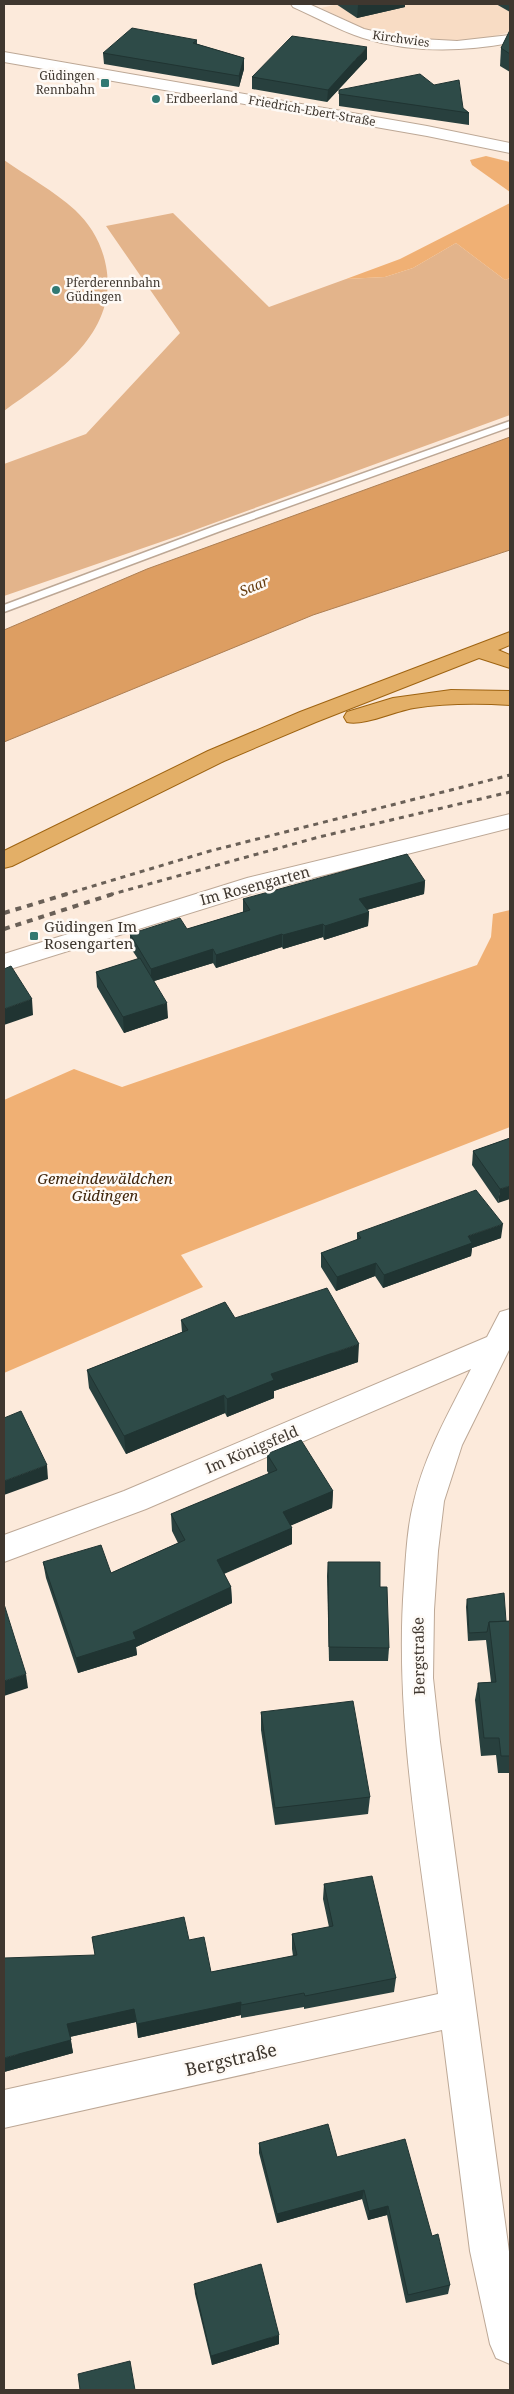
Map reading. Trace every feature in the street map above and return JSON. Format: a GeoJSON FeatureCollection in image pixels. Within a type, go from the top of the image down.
{"type":"FeatureCollection","features":[{"type":"Feature","properties":{"kind":"main road"},"geometry":{"type":"LineString","coordinates":[[4,860],[224,753],[308,717],[510,638]]}},
{"type":"Feature","properties":{"kind":"main road"},"geometry":{"type":"LineString","coordinates":[[478,650],[510,662]]}},
{"type":"Feature","properties":{"kind":"main road"},"geometry":{"type":"LineString","coordinates":[[122,802],[234,766],[360,715],[402,702],[446,696],[510,698]]}},
{"type":"Feature","properties":{"kind":"street","name":"Kirchwies"},"geometry":{"type":"LineString","coordinates":[[298,4],[358,31],[397,41],[461,44],[510,39]]}},
{"type":"Feature","properties":{"kind":"street","name":"Friedrich-Ebert-Straße"},"geometry":{"type":"LineString","coordinates":[[4,57],[507,146]]}},
{"type":"Feature","properties":{"kind":"street","name":"Im Rosengarten"},"geometry":{"type":"LineString","coordinates":[[4,963],[136,920],[256,884],[510,821]]}},
{"type":"Feature","properties":{"kind":"street","name":"Im Königsfeld"},"geometry":{"type":"LineString","coordinates":[[4,1549],[135,1500],[504,1333]]}},
{"type":"Feature","properties":{"kind":"street","name":"Bergstraße"},"geometry":{"type":"LineString","coordinates":[[504,1333],[447,1445],[429,1501],[422,1550],[418,1610],[417,1678],[423,1742],[458,2008],[500,2250],[510,2344]]}},
{"type":"Feature","properties":{"kind":"street","name":"Bergstraße"},"geometry":{"type":"LineString","coordinates":[[4,2109],[458,2008]]}},
{"type":"Feature","properties":{"kind":"lane"},"geometry":{"type":"LineString","coordinates":[[4,608],[219,528],[510,424]]}},
{"type":"Feature","properties":{"kind":"shaded area"},"geometry":{"type":"Polygon","coordinates":[[[338,4],[510,4],[510,32],[479,40],[437,40],[400,36],[365,29],[321,8],[338,4]]]}},
{"type":"Feature","properties":{"kind":"shaded area","name":"Pferderennbahn Güdingen"},"geometry":{"type":"Polygon","coordinates":[[[4,160],[58,196],[86,222],[99,243],[104,258],[107,291],[102,313],[92,333],[78,351],[61,368],[4,411],[4,160]]]}},
{"type":"Feature","properties":{"kind":"shaded area"},"geometry":{"type":"Polygon","coordinates":[[[173,213],[269,307],[346,279],[385,277],[413,268],[456,243],[505,280],[510,278],[510,415],[181,535],[4,596],[4,464],[86,434],[180,333],[106,226],[173,213]]]}},
{"type":"Feature","properties":{"kind":"green space"},"geometry":{"type":"Polygon","coordinates":[[[486,156],[510,162],[510,192],[472,165],[470,160],[486,156]]]}},
{"type":"Feature","properties":{"kind":"green space"},"geometry":{"type":"Polygon","coordinates":[[[510,203],[510,278],[505,280],[456,243],[413,268],[385,277],[346,279],[400,259],[510,203]]]}},
{"type":"Feature","properties":{"kind":"green space","name":"Gemeindewäldchen Güdingen"},"geometry":{"type":"Polygon","coordinates":[[[510,910],[510,1127],[181,1255],[203,1287],[4,1373],[4,1100],[74,1069],[122,1087],[477,965],[491,937],[493,914],[510,910]]]}},
{"type":"Feature","properties":{"kind":"water","name":"Saar"},"geometry":{"type":"Polygon","coordinates":[[[510,437],[510,550],[313,615],[4,742],[4,630],[147,569],[510,437]]]}},
{"type":"Feature","properties":{"kind":"building"},"geometry":{"type":"Polygon","coordinates":[[[132,28],[197,40],[193,43],[244,58],[239,76],[103,53],[132,28]]]}},
{"type":"Feature","properties":{"kind":"building"},"geometry":{"type":"Polygon","coordinates":[[[510,30],[510,54],[501,48],[510,30]]]}},
{"type":"Feature","properties":{"kind":"building"},"geometry":{"type":"Polygon","coordinates":[[[292,36],[367,47],[328,90],[252,77],[292,36]]]}},
{"type":"Feature","properties":{"kind":"building"},"geometry":{"type":"Polygon","coordinates":[[[420,74],[434,85],[459,80],[463,108],[469,113],[339,94],[339,90],[420,74]]]}},
{"type":"Feature","properties":{"kind":"building"},"geometry":{"type":"Polygon","coordinates":[[[407,854],[425,881],[359,899],[369,912],[325,926],[323,924],[282,934],[216,955],[213,949],[151,969],[130,934],[180,918],[187,929],[250,910],[243,899],[407,854]]]}},
{"type":"Feature","properties":{"kind":"building"},"geometry":{"type":"Polygon","coordinates":[[[140,958],[167,1003],[123,1017],[96,972],[140,958]]]}},
{"type":"Feature","properties":{"kind":"building"},"geometry":{"type":"Polygon","coordinates":[[[11,966],[32,999],[4,1009],[4,969],[11,966]]]}},
{"type":"Feature","properties":{"kind":"building"},"geometry":{"type":"Polygon","coordinates":[[[510,1138],[510,1186],[500,1189],[473,1151],[510,1138]]]}},
{"type":"Feature","properties":{"kind":"building"},"geometry":{"type":"Polygon","coordinates":[[[476,1190],[503,1224],[468,1236],[472,1243],[384,1275],[376,1263],[337,1277],[321,1253],[361,1238],[357,1233],[476,1190]]]}},
{"type":"Feature","properties":{"kind":"building"},"geometry":{"type":"Polygon","coordinates":[[[327,1288],[359,1344],[271,1374],[274,1380],[227,1399],[224,1395],[124,1436],[87,1370],[188,1330],[181,1320],[225,1302],[235,1318],[327,1288]]]}},
{"type":"Feature","properties":{"kind":"building"},"geometry":{"type":"Polygon","coordinates":[[[21,1411],[47,1465],[4,1481],[4,1418],[21,1411]]]}},
{"type":"Feature","properties":{"kind":"building"},"geometry":{"type":"Polygon","coordinates":[[[301,1440],[333,1491],[283,1512],[292,1528],[217,1560],[231,1587],[133,1632],[136,1639],[76,1658],[43,1562],[101,1545],[111,1573],[185,1540],[171,1514],[277,1470],[267,1454],[301,1440]]]}},
{"type":"Feature","properties":{"kind":"building"},"geometry":{"type":"Polygon","coordinates":[[[328,1562],[380,1562],[380,1587],[387,1587],[389,1648],[329,1647],[328,1562]]]}},
{"type":"Feature","properties":{"kind":"building"},"geometry":{"type":"Polygon","coordinates":[[[504,1593],[506,1621],[489,1622],[487,1632],[469,1633],[467,1599],[504,1593]]]}},
{"type":"Feature","properties":{"kind":"building"},"geometry":{"type":"Polygon","coordinates":[[[4,1604],[26,1674],[4,1681],[4,1604]]]}},
{"type":"Feature","properties":{"kind":"building"},"geometry":{"type":"Polygon","coordinates":[[[510,1621],[510,1756],[501,1756],[499,1738],[484,1738],[478,1683],[496,1682],[489,1622],[510,1621]]]}},
{"type":"Feature","properties":{"kind":"building"},"geometry":{"type":"Polygon","coordinates":[[[353,1701],[370,1797],[275,1808],[261,1712],[353,1701]]]}},
{"type":"Feature","properties":{"kind":"building"},"geometry":{"type":"Polygon","coordinates":[[[372,1876],[396,1978],[305,1996],[304,1993],[241,2005],[241,2002],[137,2024],[134,2009],[67,2024],[71,2040],[4,2058],[4,1958],[95,1955],[92,1937],[184,1917],[189,1940],[204,1937],[211,1972],[297,1955],[292,1934],[333,1926],[324,1884],[372,1876]]]}},
{"type":"Feature","properties":{"kind":"building"},"geometry":{"type":"Polygon","coordinates":[[[328,2124],[337,2157],[405,2139],[432,2236],[438,2234],[450,2285],[408,2295],[388,2206],[369,2211],[364,2190],[277,2214],[259,2143],[328,2124]]]}},
{"type":"Feature","properties":{"kind":"building"},"geometry":{"type":"Polygon","coordinates":[[[261,2264],[279,2335],[211,2356],[194,2284],[261,2264]]]}},
{"type":"Feature","properties":{"kind":"building"},"geometry":{"type":"Polygon","coordinates":[[[130,2361],[135,2390],[80,2390],[78,2374],[130,2361]]]}},
{"type":"Feature","properties":{"kind":"railway"},"geometry":{"type":"LineString","coordinates":[[63,895],[210,851],[510,775]]}},
{"type":"Feature","properties":{"kind":"railway"},"geometry":{"type":"LineString","coordinates":[[109,895],[319,837],[510,792]]}},
{"type":"Feature","properties":{"kind":"railway"},"geometry":{"type":"LineString","coordinates":[[4,913],[67,894]]}},
{"type":"Feature","properties":{"kind":"railway"},"geometry":{"type":"LineString","coordinates":[[4,929],[113,894]]}},
{"type":"Feature","properties":{"kind":"place","name":"Güdingen Rennbahn"},"geometry":{"type":"Point","coordinates":[105,83]}},
{"type":"Feature","properties":{"kind":"place","name":"Erdbeerland"},"geometry":{"type":"Point","coordinates":[156,99]}},
{"type":"Feature","properties":{"kind":"place","name":"Pferderennbahn Güdingen"},"geometry":{"type":"Point","coordinates":[56,290]}},
{"type":"Feature","properties":{"kind":"place","name":"Güdingen Im Rosengarten"},"geometry":{"type":"Point","coordinates":[34,936]}}]}
